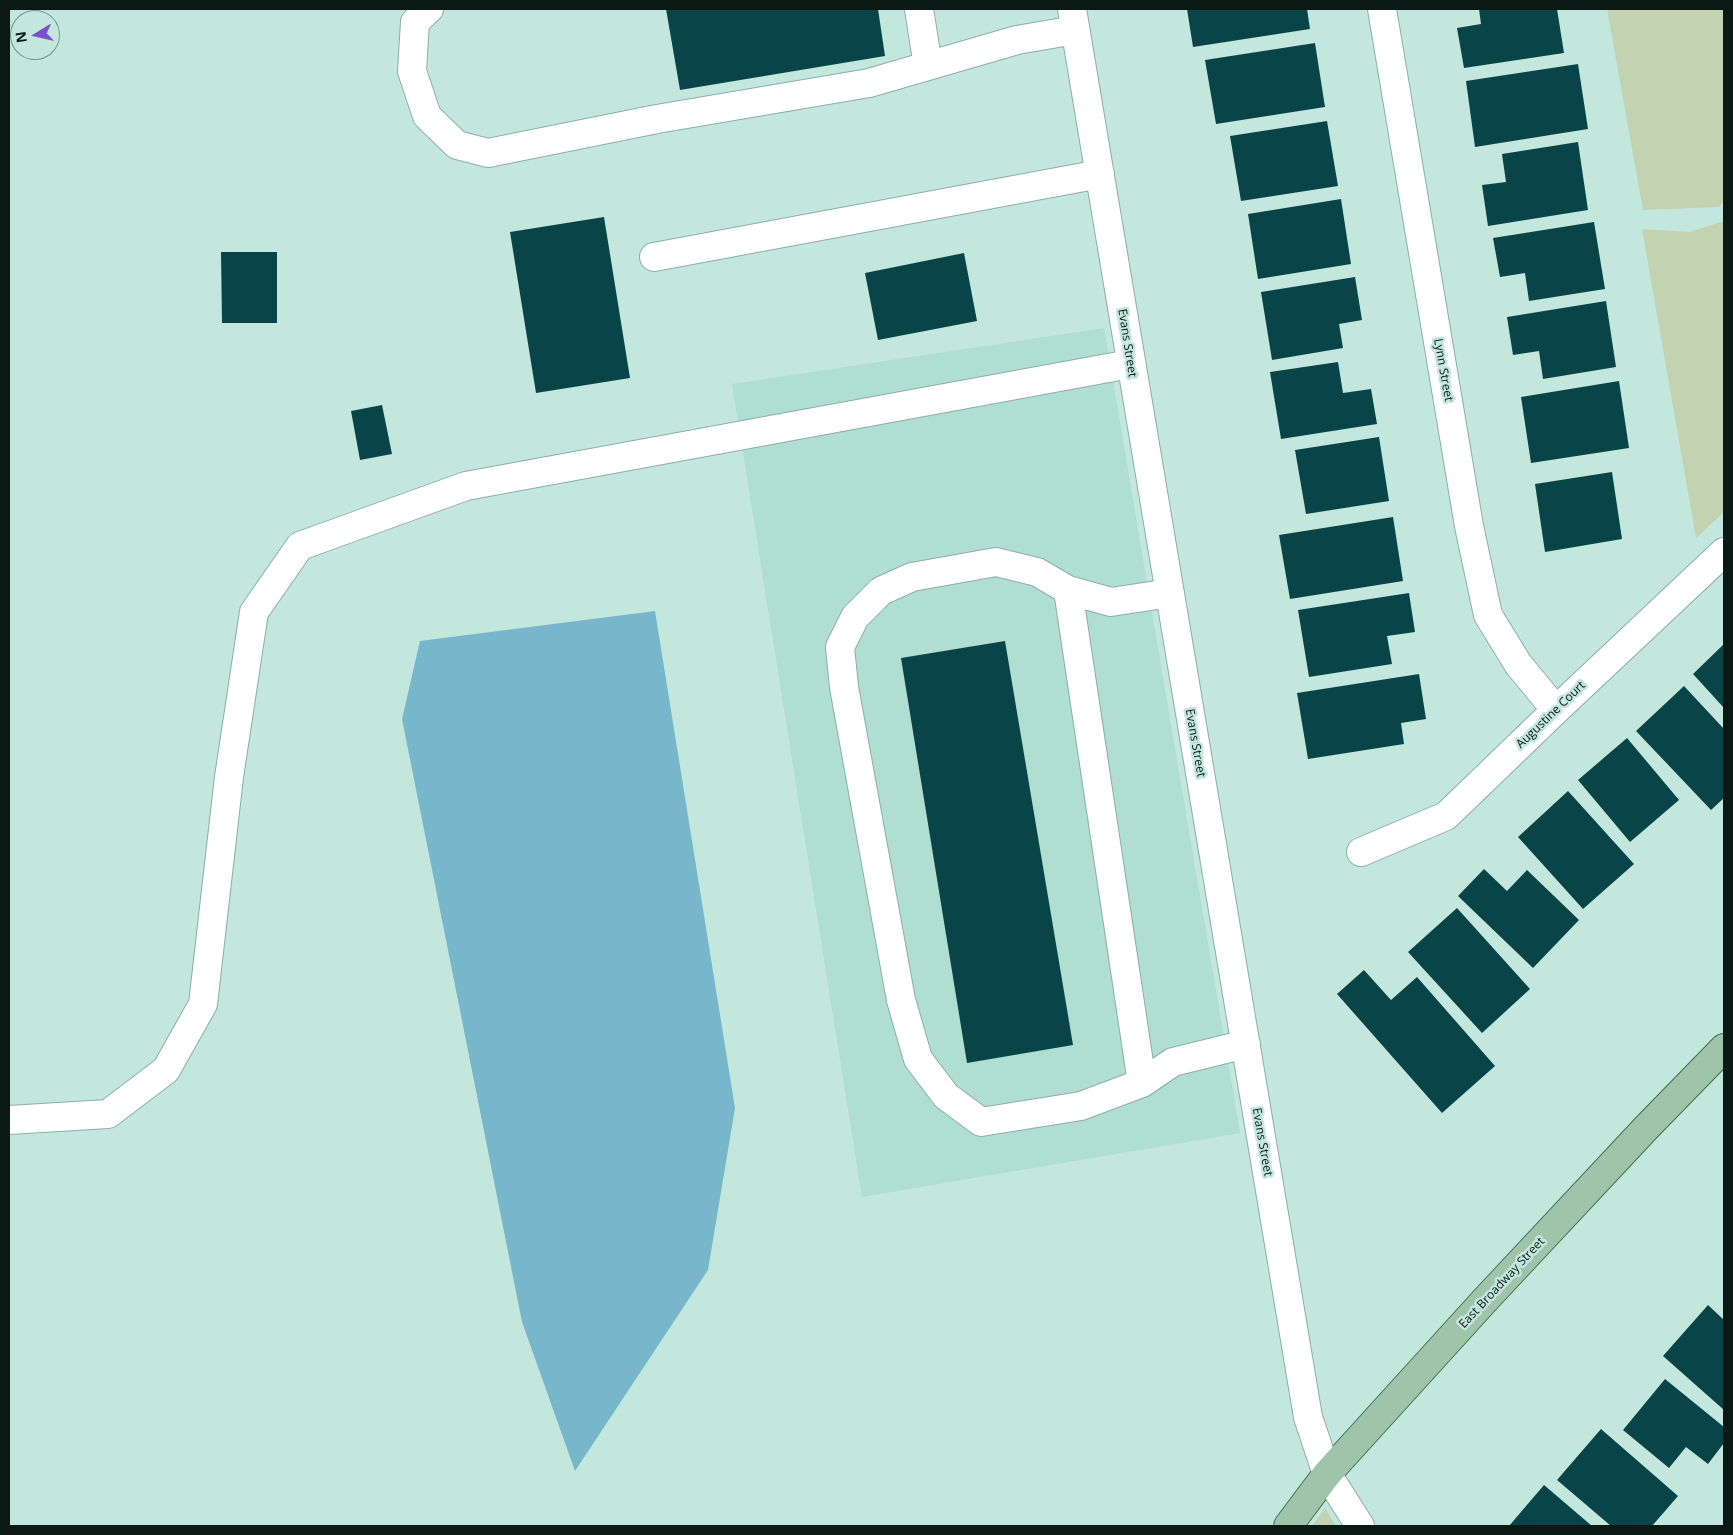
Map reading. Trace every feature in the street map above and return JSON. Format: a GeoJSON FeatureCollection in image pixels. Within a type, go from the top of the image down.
{"type":"FeatureCollection","features":[{"type":"Feature","properties":{"kind":"main road","name":"East Broadway Street"},"geometry":{"type":"LineString","coordinates":[[1288,1526],[1327,1474],[1646,1128],[1724,1048]]}},
{"type":"Feature","properties":{"kind":"street"},"geometry":{"type":"LineString","coordinates":[[429,9],[415,22],[412,71],[427,116],[457,145],[488,153],[657,119],[869,83],[1017,40],[1073,19]]}},
{"type":"Feature","properties":{"kind":"street"},"geometry":{"type":"LineString","coordinates":[[918,9],[928,66]]}},
{"type":"Feature","properties":{"kind":"street","name":"Lynn Street"},"geometry":{"type":"LineString","coordinates":[[1382,9],[1469,526],[1488,615],[1518,664],[1556,710]]}},
{"type":"Feature","properties":{"kind":"street","name":"Evans Street"},"geometry":{"type":"LineString","coordinates":[[1073,19],[1308,1417],[1327,1474],[1360,1526]]}},
{"type":"Feature","properties":{"kind":"street"},"geometry":{"type":"LineString","coordinates":[[654,257],[1100,174]]}},
{"type":"Feature","properties":{"kind":"street"},"geometry":{"type":"LineString","coordinates":[[9,1120],[108,1114],[166,1070],[203,1004],[229,777],[254,612],[300,546],[466,486],[1130,364]]}},
{"type":"Feature","properties":{"kind":"street","name":"Augustine Court"},"geometry":{"type":"LineString","coordinates":[[1361,852],[1446,816],[1724,552]]}},
{"type":"Feature","properties":{"kind":"street"},"geometry":{"type":"LineString","coordinates":[[1170,593],[1111,602],[1068,590],[1037,572],[996,562],[912,577],[880,591],[855,617],[840,647],[844,687],[900,1000],[918,1059],[946,1096],[980,1122],[1081,1106],[1142,1083],[1173,1062],[1246,1044]]}},
{"type":"Feature","properties":{"kind":"street"},"geometry":{"type":"LineString","coordinates":[[1068,590],[1142,1083]]}},
{"type":"Feature","properties":{"kind":"shaded area"},"geometry":{"type":"Polygon","coordinates":[[[1607,9],[1724,9],[1724,201],[1719,207],[1643,210],[1607,9]]]}},
{"type":"Feature","properties":{"kind":"shaded area"},"geometry":{"type":"Polygon","coordinates":[[[1724,221],[1724,512],[1696,538],[1642,229],[1690,232],[1724,221]]]}},
{"type":"Feature","properties":{"kind":"shaded area"},"geometry":{"type":"Polygon","coordinates":[[[1104,328],[1240,1133],[862,1197],[732,384],[1104,328]]]}},
{"type":"Feature","properties":{"kind":"shaded area"},"geometry":{"type":"Polygon","coordinates":[[[1325,1508],[1336,1526],[1312,1526],[1325,1508]]]}},
{"type":"Feature","properties":{"kind":"water"},"geometry":{"type":"Polygon","coordinates":[[[655,611],[735,1108],[708,1270],[575,1471],[522,1322],[402,719],[420,641],[655,611]]]}},
{"type":"Feature","properties":{"kind":"building"},"geometry":{"type":"Polygon","coordinates":[[[666,9],[878,9],[885,56],[680,90],[666,9]]]}},
{"type":"Feature","properties":{"kind":"building"},"geometry":{"type":"Polygon","coordinates":[[[1187,9],[1307,9],[1310,29],[1193,47],[1187,9]]]}},
{"type":"Feature","properties":{"kind":"building"},"geometry":{"type":"Polygon","coordinates":[[[1479,9],[1557,9],[1564,53],[1464,68],[1457,28],[1481,24],[1479,9]]]}},
{"type":"Feature","properties":{"kind":"building"},"geometry":{"type":"Polygon","coordinates":[[[1315,43],[1325,107],[1216,124],[1205,60],[1315,43]]]}},
{"type":"Feature","properties":{"kind":"building"},"geometry":{"type":"Polygon","coordinates":[[[1578,64],[1588,129],[1475,147],[1466,81],[1578,64]]]}},
{"type":"Feature","properties":{"kind":"building"},"geometry":{"type":"Polygon","coordinates":[[[1327,121],[1338,186],[1241,201],[1230,136],[1327,121]]]}},
{"type":"Feature","properties":{"kind":"building"},"geometry":{"type":"Polygon","coordinates":[[[1578,142],[1588,210],[1488,226],[1482,185],[1506,182],[1502,154],[1578,142]]]}},
{"type":"Feature","properties":{"kind":"building"},"geometry":{"type":"Polygon","coordinates":[[[1341,199],[1351,264],[1258,279],[1248,214],[1341,199]]]}},
{"type":"Feature","properties":{"kind":"building"},"geometry":{"type":"Polygon","coordinates":[[[604,217],[630,378],[536,393],[510,232],[604,217]]]}},
{"type":"Feature","properties":{"kind":"building"},"geometry":{"type":"Polygon","coordinates":[[[1594,222],[1605,289],[1529,301],[1525,273],[1500,277],[1493,238],[1594,222]]]}},
{"type":"Feature","properties":{"kind":"building"},"geometry":{"type":"Polygon","coordinates":[[[221,252],[277,252],[277,323],[222,323],[221,252]]]}},
{"type":"Feature","properties":{"kind":"building"},"geometry":{"type":"Polygon","coordinates":[[[964,253],[977,321],[878,340],[865,273],[964,253]]]}},
{"type":"Feature","properties":{"kind":"building"},"geometry":{"type":"Polygon","coordinates":[[[1355,277],[1362,320],[1339,324],[1343,348],[1272,360],[1261,292],[1355,277]]]}},
{"type":"Feature","properties":{"kind":"building"},"geometry":{"type":"Polygon","coordinates":[[[1606,301],[1616,367],[1543,379],[1539,351],[1513,355],[1507,317],[1606,301]]]}},
{"type":"Feature","properties":{"kind":"building"},"geometry":{"type":"Polygon","coordinates":[[[1338,362],[1343,393],[1371,389],[1377,424],[1281,439],[1270,372],[1338,362]]]}},
{"type":"Feature","properties":{"kind":"building"},"geometry":{"type":"Polygon","coordinates":[[[1619,381],[1629,448],[1531,463],[1521,397],[1619,381]]]}},
{"type":"Feature","properties":{"kind":"building"},"geometry":{"type":"Polygon","coordinates":[[[382,405],[392,454],[360,460],[351,411],[382,405]]]}},
{"type":"Feature","properties":{"kind":"building"},"geometry":{"type":"Polygon","coordinates":[[[1379,437],[1389,501],[1306,514],[1295,450],[1379,437]]]}},
{"type":"Feature","properties":{"kind":"building"},"geometry":{"type":"Polygon","coordinates":[[[1612,472],[1622,539],[1545,552],[1535,484],[1612,472]]]}},
{"type":"Feature","properties":{"kind":"building"},"geometry":{"type":"Polygon","coordinates":[[[1393,517],[1403,581],[1290,599],[1279,535],[1393,517]]]}},
{"type":"Feature","properties":{"kind":"building"},"geometry":{"type":"Polygon","coordinates":[[[1409,593],[1415,632],[1387,636],[1392,664],[1309,677],[1298,610],[1409,593]]]}},
{"type":"Feature","properties":{"kind":"building"},"geometry":{"type":"Polygon","coordinates":[[[1005,641],[1073,1045],[967,1063],[901,658],[1005,641]]]}},
{"type":"Feature","properties":{"kind":"building"},"geometry":{"type":"Polygon","coordinates":[[[1724,644],[1724,708],[1693,674],[1724,644]]]}},
{"type":"Feature","properties":{"kind":"building"},"geometry":{"type":"Polygon","coordinates":[[[1419,674],[1426,719],[1401,723],[1404,744],[1308,759],[1297,693],[1419,674]]]}},
{"type":"Feature","properties":{"kind":"building"},"geometry":{"type":"Polygon","coordinates":[[[1684,686],[1724,729],[1724,798],[1711,810],[1636,731],[1684,686]]]}},
{"type":"Feature","properties":{"kind":"building"},"geometry":{"type":"Polygon","coordinates":[[[1627,738],[1679,800],[1630,842],[1578,780],[1627,738]]]}},
{"type":"Feature","properties":{"kind":"building"},"geometry":{"type":"Polygon","coordinates":[[[1568,791],[1634,864],[1583,909],[1518,837],[1568,791]]]}},
{"type":"Feature","properties":{"kind":"building"},"geometry":{"type":"Polygon","coordinates":[[[1484,869],[1507,891],[1527,870],[1579,920],[1533,968],[1458,896],[1484,869]]]}},
{"type":"Feature","properties":{"kind":"building"},"geometry":{"type":"Polygon","coordinates":[[[1457,908],[1530,989],[1482,1033],[1408,952],[1457,908]]]}},
{"type":"Feature","properties":{"kind":"building"},"geometry":{"type":"Polygon","coordinates":[[[1364,970],[1391,1000],[1417,977],[1495,1066],[1442,1113],[1337,994],[1364,970]]]}},
{"type":"Feature","properties":{"kind":"building"},"geometry":{"type":"Polygon","coordinates":[[[1708,1305],[1724,1320],[1724,1410],[1663,1356],[1708,1305]]]}},
{"type":"Feature","properties":{"kind":"building"},"geometry":{"type":"Polygon","coordinates":[[[1665,1379],[1724,1427],[1724,1443],[1708,1464],[1686,1447],[1669,1468],[1623,1430],[1665,1379]]]}},
{"type":"Feature","properties":{"kind":"building"},"geometry":{"type":"Polygon","coordinates":[[[1601,1429],[1678,1496],[1652,1526],[1611,1526],[1557,1480],[1601,1429]]]}},
{"type":"Feature","properties":{"kind":"building"},"geometry":{"type":"Polygon","coordinates":[[[1544,1485],[1592,1526],[1509,1526],[1544,1485]]]}}]}
